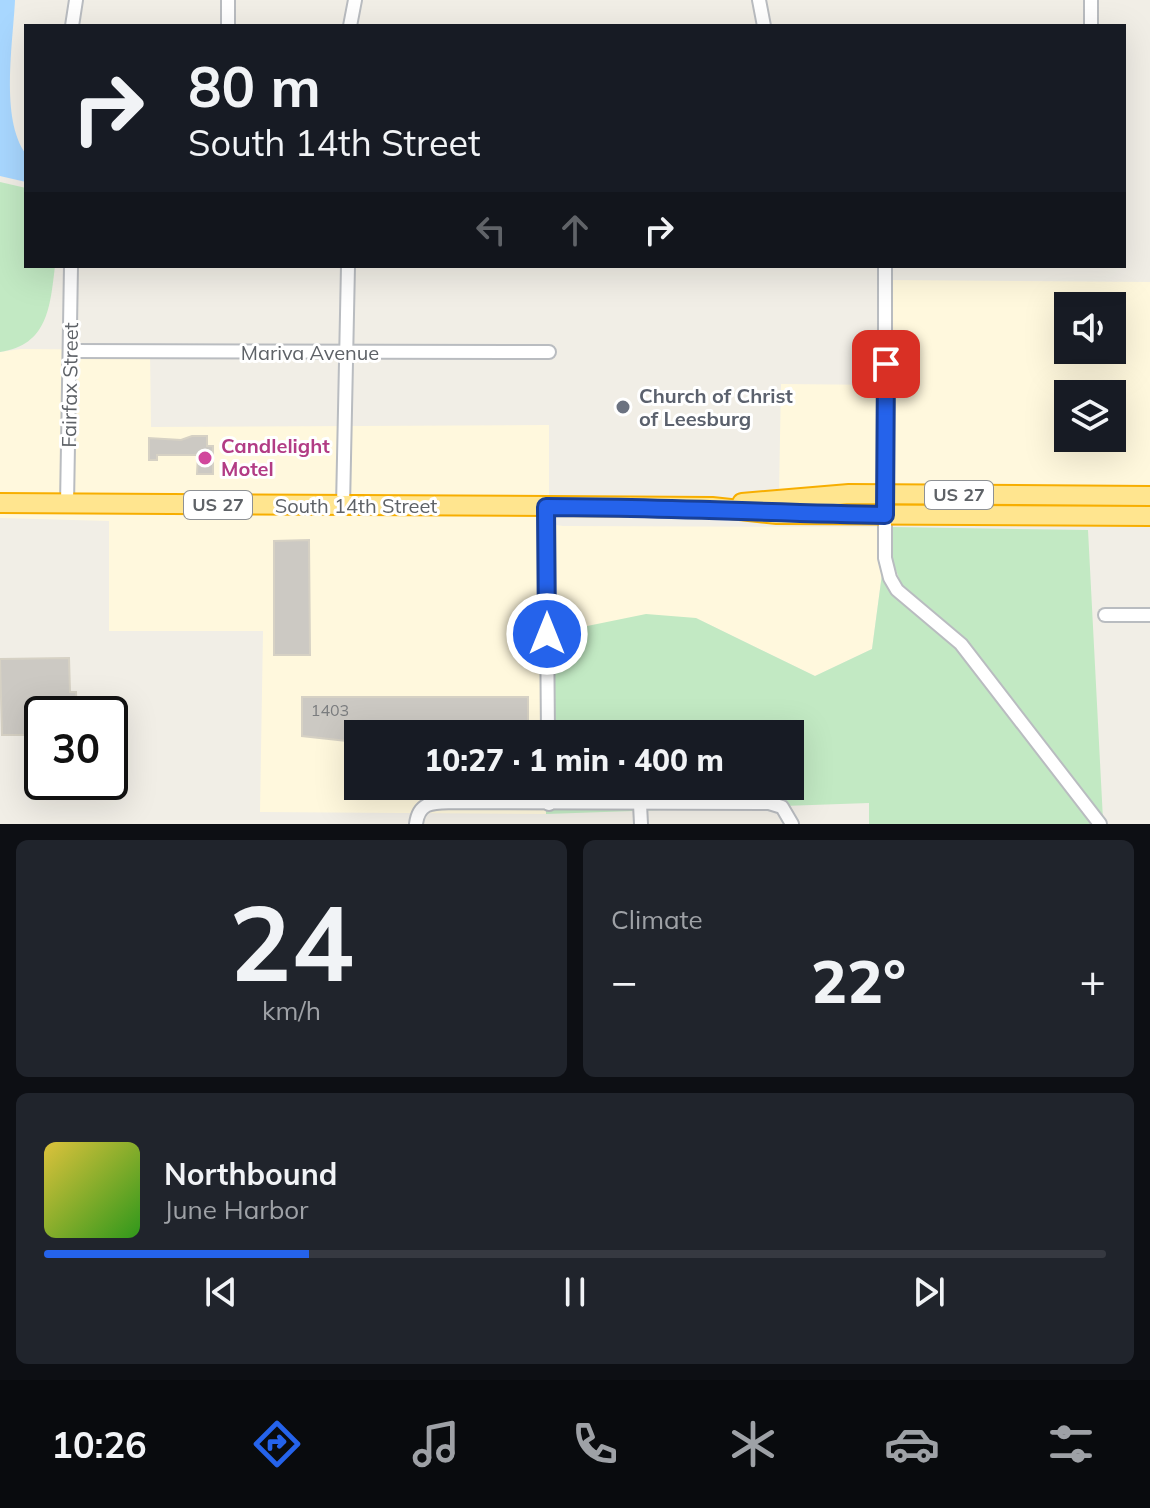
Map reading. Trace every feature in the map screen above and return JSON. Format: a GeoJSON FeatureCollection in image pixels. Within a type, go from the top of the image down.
{"type":"FeatureCollection","features":[{"type":"Feature","properties":{"kind":"highway","name":"South 14th Street"},"geometry":{"type":"LineString","coordinates":[[712,507],[775,499],[885,495],[1150,496]]}},
{"type":"Feature","properties":{"kind":"highway","name":"South 14th Street"},"geometry":{"type":"LineString","coordinates":[[0,503],[712,507],[777,514],[1150,516]]}},
{"type":"Feature","properties":{"kind":"street"},"geometry":{"type":"LineString","coordinates":[[72,24],[76,0]]}},
{"type":"Feature","properties":{"kind":"street"},"geometry":{"type":"LineString","coordinates":[[228,0],[228,24]]}},
{"type":"Feature","properties":{"kind":"street"},"geometry":{"type":"LineString","coordinates":[[350,24],[355,0]]}},
{"type":"Feature","properties":{"kind":"street"},"geometry":{"type":"LineString","coordinates":[[759,0],[764,24]]}},
{"type":"Feature","properties":{"kind":"street"},"geometry":{"type":"LineString","coordinates":[[1091,0],[1091,24]]}},
{"type":"Feature","properties":{"kind":"street","name":"Fairfax Street"},"geometry":{"type":"LineString","coordinates":[[67,504],[71,268]]}},
{"type":"Feature","properties":{"kind":"street"},"geometry":{"type":"LineString","coordinates":[[343,506],[348,268]]}},
{"type":"Feature","properties":{"kind":"street"},"geometry":{"type":"LineString","coordinates":[[885,268],[887,569],[897,590],[961,644],[1100,824]]}},
{"type":"Feature","properties":{"kind":"street","name":"Mariva Avenue"},"geometry":{"type":"LineString","coordinates":[[71,351],[549,352]]}},
{"type":"Feature","properties":{"kind":"street"},"geometry":{"type":"LineString","coordinates":[[546,507],[548,720]]}},
{"type":"Feature","properties":{"kind":"street"},"geometry":{"type":"LineString","coordinates":[[1105,615],[1150,615]]}},
{"type":"Feature","properties":{"kind":"street"},"geometry":{"type":"LineString","coordinates":[[416,824],[418,811],[426,804],[769,803],[786,810],[792,824]]}},
{"type":"Feature","properties":{"kind":"street"},"geometry":{"type":"LineString","coordinates":[[640,804],[641,824]]}},
{"type":"Feature","properties":{"kind":"shaded area"},"geometry":{"type":"Polygon","coordinates":[[[887,280],[1150,282],[1150,491],[779,492],[781,384],[886,385],[887,280]]]}},
{"type":"Feature","properties":{"kind":"shaded area"},"geometry":{"type":"Polygon","coordinates":[[[21,349],[150,350],[151,427],[549,425],[549,501],[0,498],[0,352],[21,349]]]}},
{"type":"Feature","properties":{"kind":"shaded area"},"geometry":{"type":"Polygon","coordinates":[[[0,508],[549,512],[549,524],[563,526],[879,527],[882,574],[872,649],[815,676],[696,618],[565,720],[344,720],[344,800],[546,800],[546,814],[260,812],[263,631],[109,631],[109,521],[0,518],[0,508]]]}},
{"type":"Feature","properties":{"kind":"green space"},"geometry":{"type":"Polygon","coordinates":[[[0,182],[24,188],[24,268],[55,268],[48,309],[37,333],[16,348],[0,352],[0,182]]]}},
{"type":"Feature","properties":{"kind":"green space"},"geometry":{"type":"Polygon","coordinates":[[[891,527],[1088,530],[1103,820],[966,641],[902,586],[891,557],[891,527]]]}},
{"type":"Feature","properties":{"kind":"green space"},"geometry":{"type":"Polygon","coordinates":[[[882,574],[895,596],[957,647],[1093,824],[869,824],[869,803],[546,814],[546,800],[804,800],[804,720],[547,720],[548,634],[646,614],[696,618],[815,676],[872,649],[882,574]]]}},
{"type":"Feature","properties":{"kind":"water"},"geometry":{"type":"Polygon","coordinates":[[[0,0],[15,0],[11,101],[13,121],[24,150],[24,182],[0,176],[0,0]]]}},
{"type":"Feature","properties":{"kind":"building","name":"Candlelight Motel"},"geometry":{"type":"Polygon","coordinates":[[[207,436],[207,446],[213,446],[213,474],[197,474],[198,455],[157,455],[157,460],[149,460],[149,438],[181,440],[207,436]]]}},
{"type":"Feature","properties":{"kind":"building"},"geometry":{"type":"Polygon","coordinates":[[[309,540],[310,655],[274,655],[274,541],[309,540]]]}},
{"type":"Feature","properties":{"kind":"building"},"geometry":{"type":"Polygon","coordinates":[[[69,658],[70,692],[76,692],[76,696],[24,696],[24,735],[2,735],[0,659],[69,658]]]}},
{"type":"Feature","properties":{"kind":"building"},"geometry":{"type":"Polygon","coordinates":[[[302,697],[528,697],[528,720],[344,720],[344,741],[302,736],[302,697]]]}},
{"type":"Feature","properties":{"kind":"place","name":"Church of Christ of Leesburg"},"geometry":{"type":"Point","coordinates":[623,407]}},
{"type":"Feature","properties":{"kind":"place","name":"Candlelight Motel"},"geometry":{"type":"Point","coordinates":[205,458]}},
{"type":"Feature","properties":{"kind":"route"},"geometry":{"type":"LineString","coordinates":[[547,634],[546,507],[712,507],[777,514],[885,515],[886,364]]}}]}
